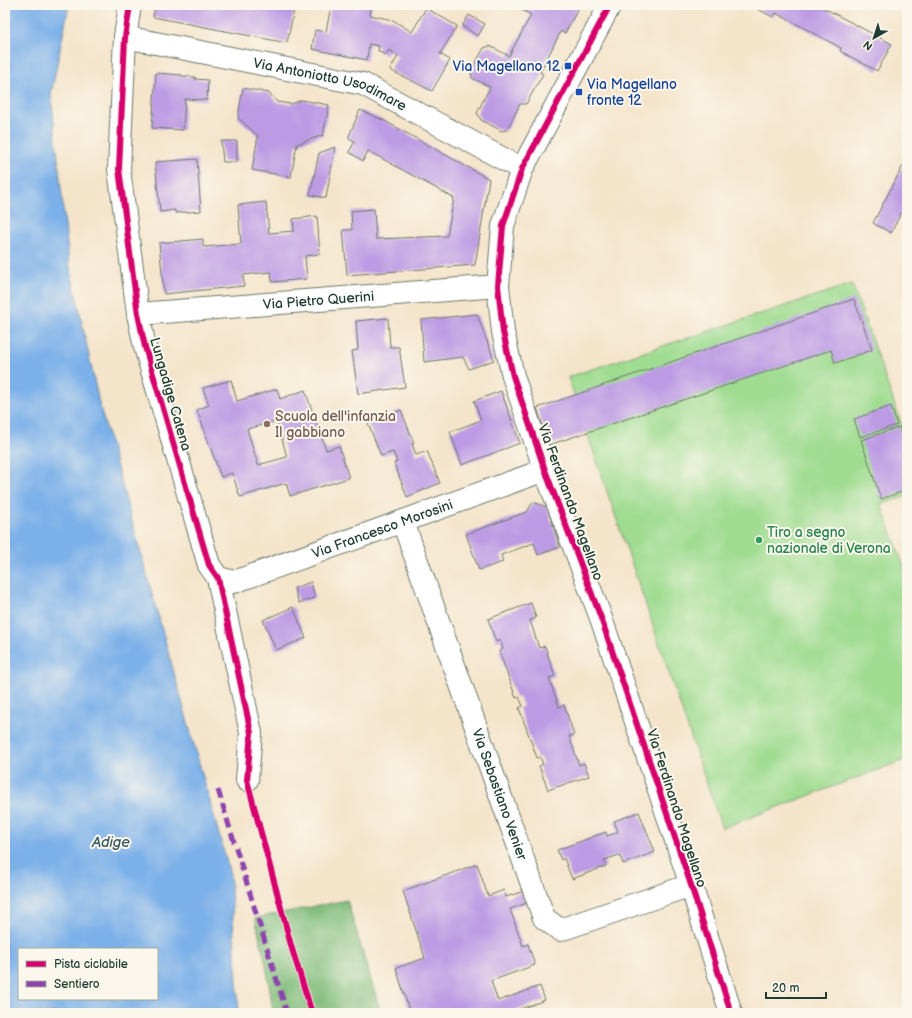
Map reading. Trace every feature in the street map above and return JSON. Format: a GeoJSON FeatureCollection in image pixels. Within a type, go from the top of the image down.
{"type":"FeatureCollection","features":[{"type":"Feature","properties":{"kind":"street","name":"Lungadige Catena"},"geometry":{"type":"LineString","coordinates":[[130,5],[125,38],[119,169],[138,314],[145,348],[209,565],[218,578],[251,733],[247,780]]}},
{"type":"Feature","properties":{"kind":"street","name":"Via Ferdinando Magellano"},"geometry":{"type":"LineString","coordinates":[[610,5],[522,169],[503,226],[498,286],[503,332],[514,376],[546,470],[601,618],[691,885],[731,1013]]}},
{"type":"Feature","properties":{"kind":"street","name":"Via Antoniotto Usodimare"},"geometry":{"type":"LineString","coordinates":[[125,38],[363,84],[522,169]]}},
{"type":"Feature","properties":{"kind":"street","name":"Via Pietro Querini"},"geometry":{"type":"LineString","coordinates":[[138,314],[498,286]]}},
{"type":"Feature","properties":{"kind":"street","name":"Via Francesco Morosini"},"geometry":{"type":"LineString","coordinates":[[218,578],[234,582],[546,470]]}},
{"type":"Feature","properties":{"kind":"street","name":"Via Sebastiano Venier"},"geometry":{"type":"LineString","coordinates":[[404,522],[544,918],[560,930],[691,885]]}},
{"type":"Feature","properties":{"kind":"green space","name":"Tiro a segno nazionale di Verona"},"geometry":{"type":"Polygon","coordinates":[[[852,284],[907,440],[907,496],[881,504],[907,575],[907,759],[722,828],[568,377],[852,284]]]}},
{"type":"Feature","properties":{"kind":"green space"},"geometry":{"type":"Polygon","coordinates":[[[347,900],[381,1013],[273,1013],[266,965],[255,918],[347,900]]]}},
{"type":"Feature","properties":{"kind":"water","name":"Adige"},"geometry":{"type":"Polygon","coordinates":[[[5,5],[69,5],[51,94],[69,262],[99,403],[230,874],[239,1013],[5,1013],[5,5]]]}},
{"type":"Feature","properties":{"kind":"building"},"geometry":{"type":"Polygon","coordinates":[[[155,5],[295,5],[287,43],[153,17],[155,5]]]}},
{"type":"Feature","properties":{"kind":"building"},"geometry":{"type":"Polygon","coordinates":[[[331,5],[372,5],[370,15],[393,20],[412,32],[426,8],[457,26],[440,54],[450,60],[432,91],[390,70],[398,56],[389,50],[386,55],[378,51],[379,46],[369,44],[367,60],[312,49],[315,30],[326,32],[331,5]]]}},
{"type":"Feature","properties":{"kind":"building"},"geometry":{"type":"Polygon","coordinates":[[[513,5],[580,5],[565,33],[561,31],[540,72],[543,74],[526,104],[520,104],[507,130],[502,131],[481,120],[477,113],[490,87],[472,78],[471,71],[484,48],[490,46],[509,56],[531,15],[513,5]]]}},
{"type":"Feature","properties":{"kind":"building"},"geometry":{"type":"Polygon","coordinates":[[[750,5],[818,5],[892,44],[877,71],[840,51],[841,48],[776,13],[773,17],[750,5]]]}},
{"type":"Feature","properties":{"kind":"building"},"geometry":{"type":"Polygon","coordinates":[[[469,15],[485,24],[478,36],[462,26],[469,15]]]}},
{"type":"Feature","properties":{"kind":"building"},"geometry":{"type":"Polygon","coordinates":[[[156,73],[182,75],[195,77],[195,79],[208,80],[207,100],[185,99],[183,130],[152,128],[156,73]]]}},
{"type":"Feature","properties":{"kind":"building"},"geometry":{"type":"Polygon","coordinates":[[[243,88],[269,93],[277,102],[291,104],[302,100],[329,105],[323,135],[297,144],[291,177],[252,170],[258,136],[238,118],[243,88]]]}},
{"type":"Feature","properties":{"kind":"building"},"geometry":{"type":"Polygon","coordinates":[[[360,110],[383,120],[489,179],[475,265],[347,275],[343,230],[352,230],[351,211],[374,209],[376,239],[447,236],[454,198],[368,151],[363,161],[349,152],[355,141],[348,138],[360,110]]]}},
{"type":"Feature","properties":{"kind":"building"},"geometry":{"type":"Polygon","coordinates":[[[221,141],[237,141],[237,162],[223,162],[221,141]]]}},
{"type":"Feature","properties":{"kind":"building"},"geometry":{"type":"Polygon","coordinates":[[[335,147],[326,198],[310,195],[319,153],[335,147]]]}},
{"type":"Feature","properties":{"kind":"building"},"geometry":{"type":"Polygon","coordinates":[[[907,158],[907,201],[891,233],[873,223],[907,158]]]}},
{"type":"Feature","properties":{"kind":"building"},"geometry":{"type":"Polygon","coordinates":[[[197,159],[201,211],[175,213],[175,210],[160,212],[155,162],[197,159]]]}},
{"type":"Feature","properties":{"kind":"building"},"geometry":{"type":"Polygon","coordinates":[[[266,202],[269,233],[294,231],[293,219],[317,216],[320,254],[305,256],[307,279],[272,282],[271,272],[243,275],[244,286],[164,294],[159,243],[203,239],[203,247],[241,244],[238,205],[266,202]]]}},
{"type":"Feature","properties":{"kind":"building"},"geometry":{"type":"Polygon","coordinates":[[[854,299],[872,350],[835,363],[831,350],[549,445],[537,408],[854,299]]]}},
{"type":"Feature","properties":{"kind":"building"},"geometry":{"type":"Polygon","coordinates":[[[477,314],[494,360],[469,369],[463,357],[424,362],[421,320],[477,314]]]}},
{"type":"Feature","properties":{"kind":"building"},"geometry":{"type":"Polygon","coordinates":[[[388,318],[390,347],[399,347],[405,387],[358,394],[352,351],[358,350],[356,321],[388,318]]]}},
{"type":"Feature","properties":{"kind":"building"},"geometry":{"type":"Polygon","coordinates":[[[231,380],[237,401],[277,389],[280,399],[305,390],[326,450],[339,446],[349,478],[290,496],[286,483],[240,497],[232,473],[221,477],[197,410],[209,405],[203,388],[231,380]],[[277,421],[247,429],[258,465],[287,457],[277,421]]]}},
{"type":"Feature","properties":{"kind":"building"},"geometry":{"type":"Polygon","coordinates":[[[501,391],[520,443],[462,465],[450,432],[481,420],[474,401],[501,391]]]}},
{"type":"Feature","properties":{"kind":"building"},"geometry":{"type":"Polygon","coordinates":[[[891,406],[897,425],[860,437],[854,419],[891,406]]]}},
{"type":"Feature","properties":{"kind":"building"},"geometry":{"type":"Polygon","coordinates":[[[401,410],[414,443],[412,443],[416,455],[427,451],[440,483],[407,497],[394,463],[397,462],[393,452],[381,456],[368,423],[401,410]]]}},
{"type":"Feature","properties":{"kind":"building"},"geometry":{"type":"Polygon","coordinates":[[[899,427],[907,450],[907,490],[881,499],[861,440],[899,427]]]}},
{"type":"Feature","properties":{"kind":"building"},"geometry":{"type":"Polygon","coordinates":[[[533,502],[547,507],[560,547],[538,555],[534,543],[501,555],[503,562],[479,570],[466,534],[527,512],[533,502]]]}},
{"type":"Feature","properties":{"kind":"building"},"geometry":{"type":"Polygon","coordinates":[[[311,582],[315,598],[299,603],[294,588],[311,582]]]}},
{"type":"Feature","properties":{"kind":"building"},"geometry":{"type":"Polygon","coordinates":[[[531,603],[536,618],[530,620],[539,648],[545,646],[555,676],[549,678],[559,707],[564,705],[574,735],[569,736],[579,765],[584,763],[589,776],[548,790],[539,766],[543,764],[540,757],[537,758],[519,708],[523,706],[519,697],[516,698],[499,651],[503,649],[500,640],[496,642],[488,619],[531,603]]]}},
{"type":"Feature","properties":{"kind":"building"},"geometry":{"type":"Polygon","coordinates":[[[293,607],[306,638],[276,650],[263,620],[293,607]]]}},
{"type":"Feature","properties":{"kind":"building"},"geometry":{"type":"Polygon","coordinates":[[[639,812],[655,852],[623,864],[620,855],[604,860],[606,866],[572,879],[564,858],[561,860],[557,850],[606,832],[607,836],[618,832],[614,821],[639,812]]]}},
{"type":"Feature","properties":{"kind":"building"},"geometry":{"type":"Polygon","coordinates":[[[477,864],[488,896],[504,890],[506,897],[527,890],[530,902],[510,909],[523,946],[528,944],[535,965],[491,981],[498,1001],[540,986],[545,1000],[512,1013],[410,1013],[396,968],[425,958],[403,891],[477,864]]]}},
{"type":"Feature","properties":{"kind":"marked path"},"geometry":{"type":"LineString","coordinates":[[218,790],[287,1013]]}},
{"type":"Feature","properties":{"kind":"cycle path"},"geometry":{"type":"LineString","coordinates":[[130,5],[125,37],[119,169],[138,314],[145,347],[209,565],[218,578],[251,733],[247,780],[292,949],[312,1013]]}},
{"type":"Feature","properties":{"kind":"cycle path"},"geometry":{"type":"LineString","coordinates":[[610,5],[522,169],[503,226],[498,286],[503,332],[513,376],[545,470],[601,618],[691,885],[731,1013]]}},
{"type":"Feature","properties":{"kind":"place","name":"Via Magellano 12"},"geometry":{"type":"Point","coordinates":[568,66]}},
{"type":"Feature","properties":{"kind":"place","name":"Via Magellano fronte 12"},"geometry":{"type":"Point","coordinates":[579,92]}},
{"type":"Feature","properties":{"kind":"place","name":"Scuola dell'infanzia Il gabbiano"},"geometry":{"type":"Point","coordinates":[267,424]}},
{"type":"Feature","properties":{"kind":"place","name":"Tiro a segno nazionale di Verona"},"geometry":{"type":"Point","coordinates":[759,540]}}]}
